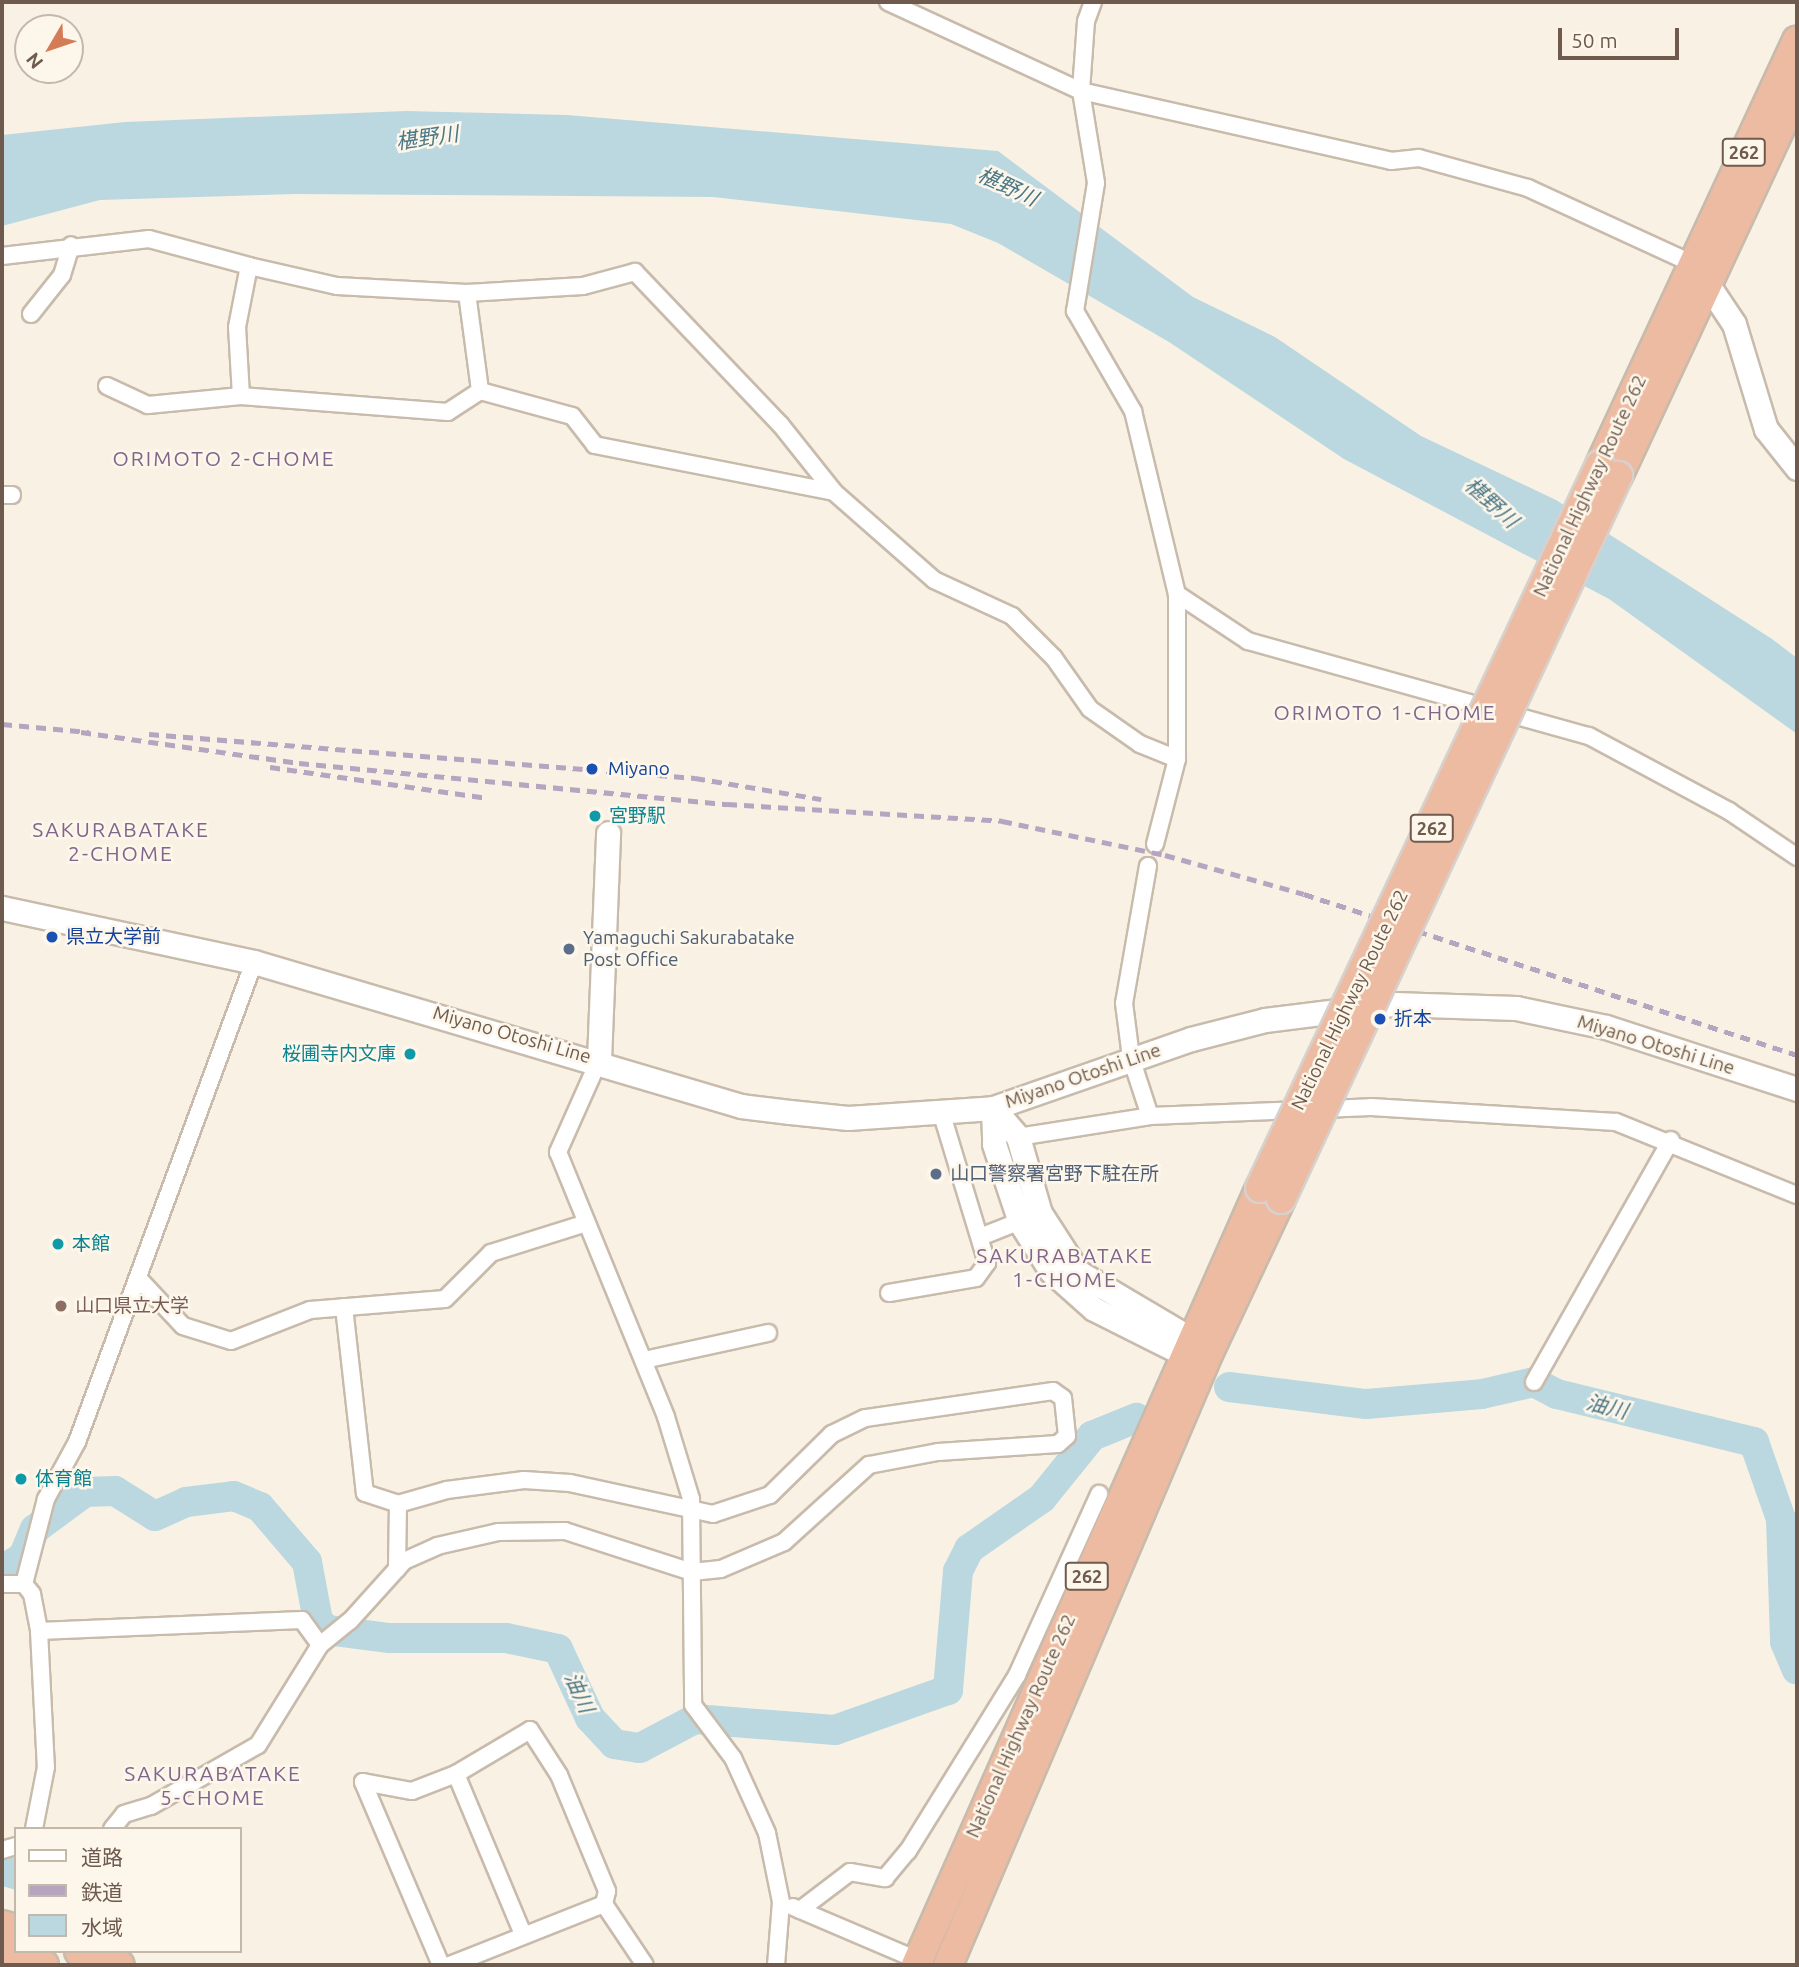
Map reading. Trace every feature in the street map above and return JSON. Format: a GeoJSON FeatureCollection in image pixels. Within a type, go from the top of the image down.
{"type":"FeatureCollection","features":[{"type":"Feature","properties":{"kind":"highway","name":"National Highway Route 262"},"geometry":{"type":"LineString","coordinates":[[922,1964],[1195,1347],[1270,1193],[1700,273],[1797,40]]}},
{"type":"Feature","properties":{"kind":"highway","name":"National Highway Route 262"},"geometry":{"type":"LineString","coordinates":[[1700,273],[1797,93]]}},
{"type":"Feature","properties":{"kind":"highway","name":"National Highway Route 262"},"geometry":{"type":"LineString","coordinates":[[948,1965],[1195,1347]]}},
{"type":"Feature","properties":{"kind":"highway"},"geometry":{"type":"LineString","coordinates":[[2,1952],[44,1965]]}},
{"type":"Feature","properties":{"kind":"main road"},"geometry":{"type":"LineString","coordinates":[[1700,273],[1734,324],[1766,429],[1797,468]]}},
{"type":"Feature","properties":{"kind":"main road"},"geometry":{"type":"LineString","coordinates":[[599,1060],[608,833]]}},
{"type":"Feature","properties":{"kind":"main road","name":"Miyano Otoshi Line"},"geometry":{"type":"LineString","coordinates":[[2,908],[254,962],[599,1060],[741,1106],[848,1118],[942,1115],[993,1108],[1131,1058],[1316,1012],[1394,1004],[1516,1007],[1606,1027],[1797,1089]]}},
{"type":"Feature","properties":{"kind":"main road"},"geometry":{"type":"LineString","coordinates":[[993,1108],[1018,1138],[1030,1218]]}},
{"type":"Feature","properties":{"kind":"main road"},"geometry":{"type":"LineString","coordinates":[[993,1108],[994,1143],[1030,1218],[1051,1272],[1079,1297],[1195,1347]]}},
{"type":"Feature","properties":{"kind":"street"},"geometry":{"type":"LineString","coordinates":[[888,2],[1081,91],[1391,161],[1419,158],[1528,188],[1700,273]]}},
{"type":"Feature","properties":{"kind":"street"},"geometry":{"type":"LineString","coordinates":[[1093,2],[1086,20],[1081,91],[1096,183],[1075,311],[1133,411],[1177,594],[1177,759],[1155,844]]}},
{"type":"Feature","properties":{"kind":"street"},"geometry":{"type":"LineString","coordinates":[[2,256],[71,245],[149,239],[337,286],[467,293],[583,286],[635,272],[780,424],[834,492],[934,580],[1012,616],[1054,658],[1090,709],[1140,744],[1177,759]]}},
{"type":"Feature","properties":{"kind":"street"},"geometry":{"type":"LineString","coordinates":[[31,314],[62,275],[71,245]]}},
{"type":"Feature","properties":{"kind":"street"},"geometry":{"type":"LineString","coordinates":[[241,396],[237,327],[249,266]]}},
{"type":"Feature","properties":{"kind":"street"},"geometry":{"type":"LineString","coordinates":[[467,293],[480,391]]}},
{"type":"Feature","properties":{"kind":"street"},"geometry":{"type":"LineString","coordinates":[[107,386],[148,405],[241,396],[449,412],[480,391],[572,416],[595,445],[834,492]]}},
{"type":"Feature","properties":{"kind":"street"},"geometry":{"type":"LineString","coordinates":[[1177,594],[1248,641],[1589,736],[1729,811],[1797,857]]}},
{"type":"Feature","properties":{"kind":"street"},"geometry":{"type":"LineString","coordinates":[[1148,866],[1124,1003],[1131,1058],[1150,1116]]}},
{"type":"Feature","properties":{"kind":"street"},"geometry":{"type":"LineString","coordinates":[[24,1584],[46,1499],[77,1442],[254,962]]}},
{"type":"Feature","properties":{"kind":"street"},"geometry":{"type":"LineString","coordinates":[[599,1060],[558,1152],[643,1360],[691,1511],[693,1705],[733,1758],[761,1821],[781,1902],[776,1965]]}},
{"type":"Feature","properties":{"kind":"street"},"geometry":{"type":"LineString","coordinates":[[1018,1138],[1150,1116],[1371,1107],[1616,1122],[1671,1140],[1797,1195]]}},
{"type":"Feature","properties":{"kind":"street"},"geometry":{"type":"LineString","coordinates":[[889,1293],[976,1278],[987,1263],[942,1115]]}},
{"type":"Feature","properties":{"kind":"street"},"geometry":{"type":"LineString","coordinates":[[1534,1382],[1671,1140]]}},
{"type":"Feature","properties":{"kind":"street"},"geometry":{"type":"LineString","coordinates":[[980,1237],[1030,1218]]}},
{"type":"Feature","properties":{"kind":"street"},"geometry":{"type":"LineString","coordinates":[[139,1279],[183,1326],[208,1339],[231,1341],[310,1310],[445,1299],[491,1253],[586,1223]]}},
{"type":"Feature","properties":{"kind":"street"},"geometry":{"type":"LineString","coordinates":[[114,1827],[124,1814],[151,1806],[258,1745],[320,1645],[397,1569],[437,1546],[498,1532],[565,1531],[692,1572],[721,1569],[784,1542],[869,1465],[938,1452],[1058,1444],[1067,1436],[1063,1398],[1053,1391],[865,1418],[832,1434],[760,1501],[713,1514],[570,1483],[524,1480],[398,1504],[365,1493],[344,1307]]}},
{"type":"Feature","properties":{"kind":"street"},"geometry":{"type":"LineString","coordinates":[[643,1360],[768,1333]]}},
{"type":"Feature","properties":{"kind":"street"},"geometry":{"type":"LineString","coordinates":[[800,1910],[850,1871],[885,1878],[908,1850],[1017,1675],[1099,1494]]}},
{"type":"Feature","properties":{"kind":"street"},"geometry":{"type":"LineString","coordinates":[[397,1569],[398,1504]]}},
{"type":"Feature","properties":{"kind":"street"},"geometry":{"type":"LineString","coordinates":[[2,1584],[24,1584],[33,1594],[39,1631],[46,1767],[34,1827]]}},
{"type":"Feature","properties":{"kind":"street"},"geometry":{"type":"LineString","coordinates":[[39,1631],[302,1620],[320,1645]]}},
{"type":"Feature","properties":{"kind":"street"},"geometry":{"type":"LineString","coordinates":[[441,1965],[363,1782],[412,1791],[456,1774],[530,1730],[559,1775],[607,1891],[604,1904],[645,1965]]}},
{"type":"Feature","properties":{"kind":"street"},"geometry":{"type":"LineString","coordinates":[[456,1774],[523,1934]]}},
{"type":"Feature","properties":{"kind":"street"},"geometry":{"type":"LineString","coordinates":[[781,1902],[922,1964]]}},
{"type":"Feature","properties":{"kind":"street"},"geometry":{"type":"LineString","coordinates":[[450,1965],[604,1904]]}},
{"type":"Feature","properties":{"kind":"water","name":"椹野川"},"geometry":{"type":"Polygon","coordinates":[[[406,111],[567,115],[998,151],[1193,297],[1275,337],[1421,436],[1556,500],[1772,639],[1797,658],[1797,734],[1609,599],[1344,459],[1169,342],[998,243],[951,224],[713,197],[295,194],[100,200],[2,226],[2,135],[125,122],[406,111]]]}},
{"type":"Feature","properties":{"kind":"water"},"geometry":{"type":"Polygon","coordinates":[[[14,1857],[14,1889],[2,1886],[2,1859],[14,1857]]]}},
{"type":"Feature","properties":{"kind":"waterway","name":"油川"},"geometry":{"type":"LineString","coordinates":[[1229,1387],[1366,1404],[1482,1394],[1534,1382],[1557,1394],[1754,1442],[1781,1519],[1785,1642],[1797,1670]]}},
{"type":"Feature","properties":{"kind":"waterway","name":"油川"},"geometry":{"type":"LineString","coordinates":[[2,1570],[23,1557],[35,1529],[85,1492],[115,1491],[155,1516],[186,1502],[234,1496],[260,1507],[307,1562],[318,1621],[327,1630],[389,1638],[506,1638],[558,1649],[590,1718],[614,1744],[640,1748],[695,1719],[835,1730],[948,1690],[958,1571],[969,1549],[1042,1498],[1092,1436],[1136,1418]]}},
{"type":"Feature","properties":{"kind":"railway"},"geometry":{"type":"LineString","coordinates":[[2,724],[89,732]]}},
{"type":"Feature","properties":{"kind":"railway"},"geometry":{"type":"LineString","coordinates":[[81,732],[299,763],[727,804],[1002,821],[1165,855],[1304,894],[1797,1055]]}},
{"type":"Feature","properties":{"kind":"railway"},"geometry":{"type":"LineString","coordinates":[[149,734],[695,778],[821,799]]}},
{"type":"Feature","properties":{"kind":"railway"},"geometry":{"type":"LineString","coordinates":[[270,767],[488,798]]}},
{"type":"Feature","properties":{"kind":"place","name":"Miyano"},"geometry":{"type":"Point","coordinates":[592,769]}},
{"type":"Feature","properties":{"kind":"place","name":"宮野駅"},"geometry":{"type":"Point","coordinates":[595,816]}},
{"type":"Feature","properties":{"kind":"place","name":"県立大学前"},"geometry":{"type":"Point","coordinates":[52,937]}},
{"type":"Feature","properties":{"kind":"place","name":"Yamaguchi Sakurabatake Post Office"},"geometry":{"type":"Point","coordinates":[569,949]}},
{"type":"Feature","properties":{"kind":"place","name":"折本"},"geometry":{"type":"Point","coordinates":[1380,1019]}},
{"type":"Feature","properties":{"kind":"place","name":"桜圃寺内文庫"},"geometry":{"type":"Point","coordinates":[410,1054]}},
{"type":"Feature","properties":{"kind":"place","name":"山口警察署宮野下駐在所"},"geometry":{"type":"Point","coordinates":[936,1174]}},
{"type":"Feature","properties":{"kind":"place","name":"本館"},"geometry":{"type":"Point","coordinates":[58,1244]}},
{"type":"Feature","properties":{"kind":"place","name":"山口県立大学"},"geometry":{"type":"Point","coordinates":[61,1306]}},
{"type":"Feature","properties":{"kind":"place","name":"体育館"},"geometry":{"type":"Point","coordinates":[21,1479]}},
{"type":"Feature","properties":{"kind":"district","name":"ORIMOTO 2-CHOME"},"geometry":{"type":"Point","coordinates":[224,458]}},
{"type":"Feature","properties":{"kind":"district","name":"ORIMOTO 1-CHOME"},"geometry":{"type":"Point","coordinates":[1385,712]}},
{"type":"Feature","properties":{"kind":"district","name":"SAKURABATAKE 2-CHOME"},"geometry":{"type":"Point","coordinates":[121,841]}},
{"type":"Feature","properties":{"kind":"district","name":"SAKURABATAKE 1-CHOME"},"geometry":{"type":"Point","coordinates":[1065,1267]}},
{"type":"Feature","properties":{"kind":"district","name":"SAKURABATAKE 5-CHOME"},"geometry":{"type":"Point","coordinates":[213,1785]}}]}
